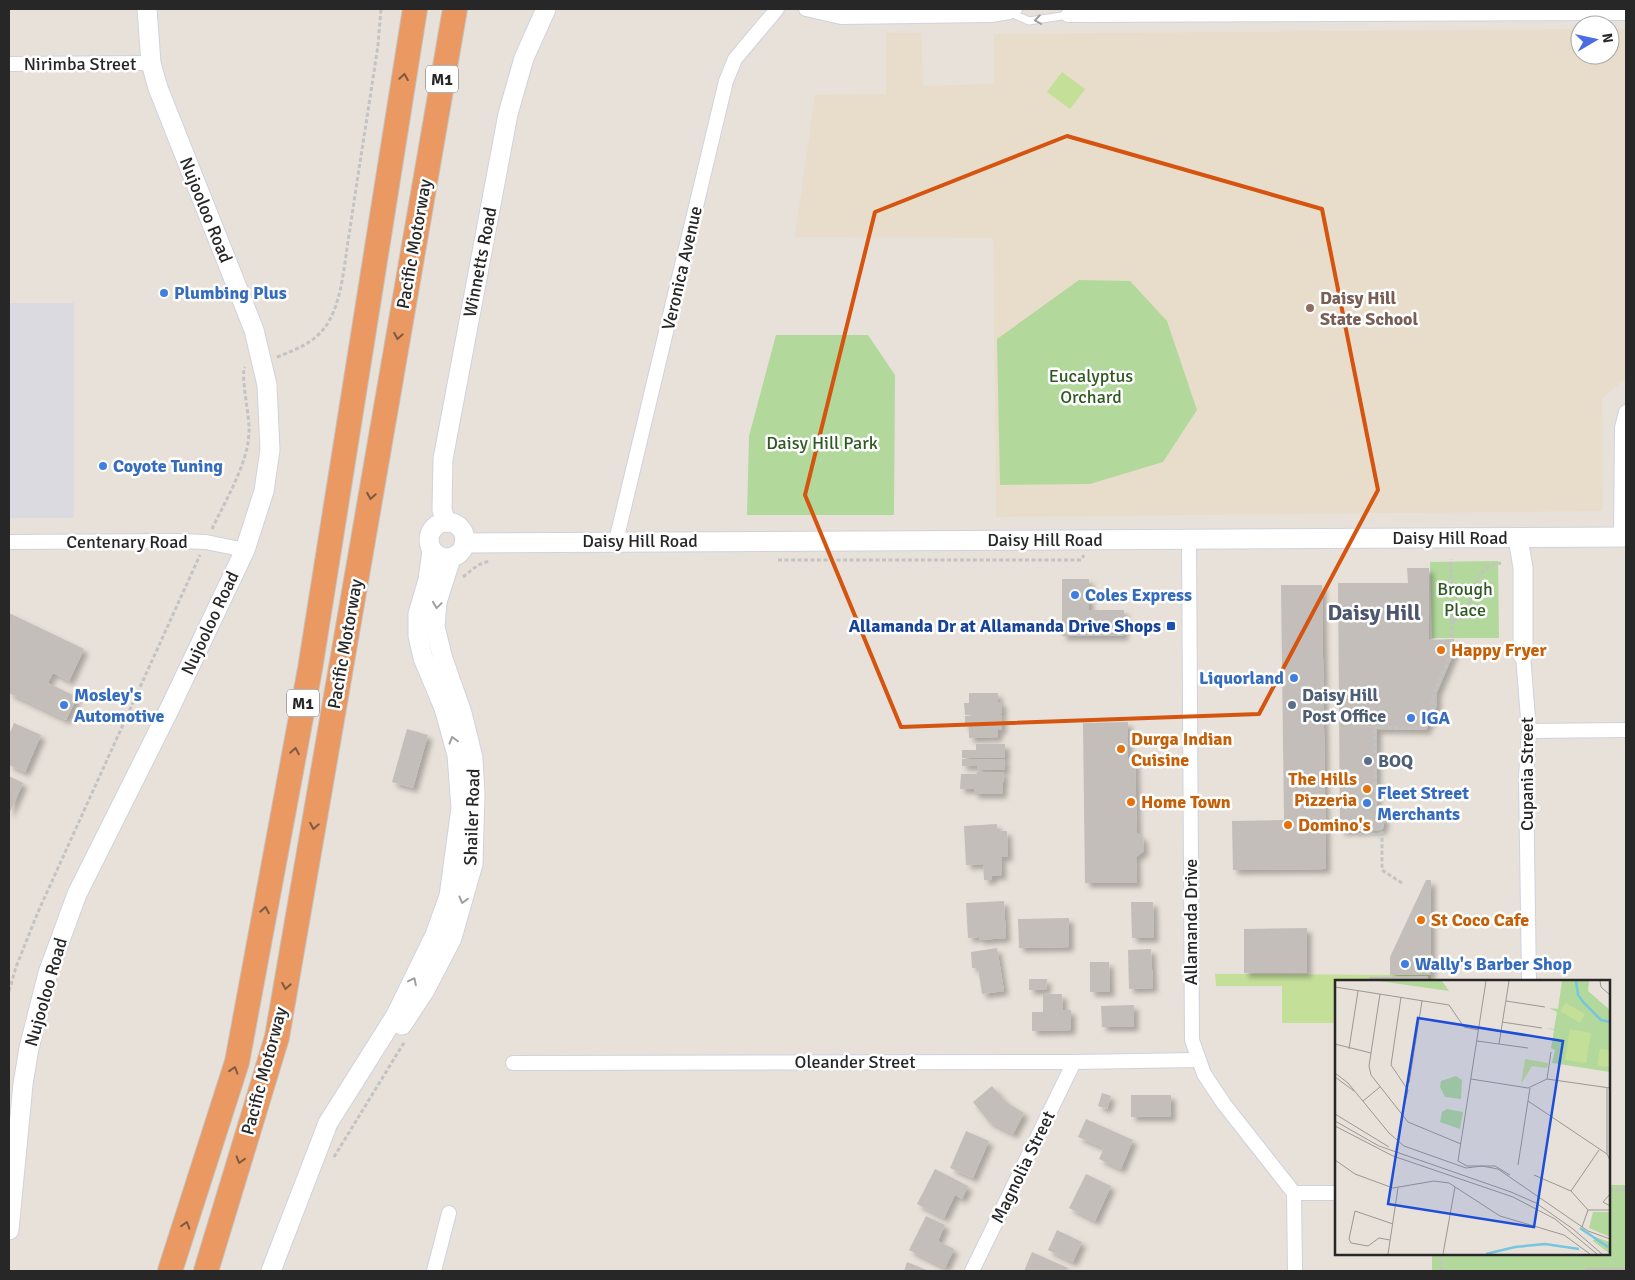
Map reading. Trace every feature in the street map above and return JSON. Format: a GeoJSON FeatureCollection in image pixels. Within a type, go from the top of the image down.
{"type":"FeatureCollection","features":[{"type":"Feature","properties":{"kind":"highway","name":"Pacific Motorway"},"geometry":{"type":"LineString","coordinates":[[170,1271],[237,1062],[310,669],[415,9]]}},
{"type":"Feature","properties":{"kind":"highway","name":"Pacific Motorway"},"geometry":{"type":"LineString","coordinates":[[206,1271],[277,1037],[454,9]]}},
{"type":"Feature","properties":{"kind":"highway"},"geometry":{"type":"LineString","coordinates":[[430,150],[470,9]]}},
{"type":"Feature","properties":{"kind":"street","name":"Nujooloo Road"},"geometry":{"type":"LineString","coordinates":[[9,1230],[23,1084],[29,1048],[48,973],[77,894],[168,712],[244,550],[264,491],[270,450],[269,407],[262,362],[254,330],[158,88],[151,63],[147,9]]}},
{"type":"Feature","properties":{"kind":"street","name":"Winnetts Road"},"geometry":{"type":"LineString","coordinates":[[446,522],[442,510],[443,459],[508,114],[524,58],[546,9]]}},
{"type":"Feature","properties":{"kind":"street","name":"Veronica Avenue"},"geometry":{"type":"LineString","coordinates":[[616,541],[726,81],[735,60],[777,9]]}},
{"type":"Feature","properties":{"kind":"street"},"geometry":{"type":"LineString","coordinates":[[806,9],[841,17],[991,16],[1012,11]]}},
{"type":"Feature","properties":{"kind":"street"},"geometry":{"type":"LineString","coordinates":[[1068,16],[1626,13]]}},
{"type":"Feature","properties":{"kind":"street","name":"Nirimba Street"},"geometry":{"type":"LineString","coordinates":[[9,64],[151,63]]}},
{"type":"Feature","properties":{"kind":"street"},"geometry":{"type":"LineString","coordinates":[[1624,537],[1622,428],[1626,412]]}},
{"type":"Feature","properties":{"kind":"street"},"geometry":{"type":"LineString","coordinates":[[446,522],[460,528],[464,543],[460,553],[451,558],[441,557],[432,551],[428,541],[431,530],[446,522]]}},
{"type":"Feature","properties":{"kind":"street","name":"Daisy Hill Road"},"geometry":{"type":"LineString","coordinates":[[464,543],[1624,537]]}},
{"type":"Feature","properties":{"kind":"street","name":"Cupania Street"},"geometry":{"type":"LineString","coordinates":[[1518,538],[1523,568],[1522,656],[1529,732],[1526,776],[1529,980]]}},
{"type":"Feature","properties":{"kind":"street","name":"Allamanda Drive"},"geometry":{"type":"LineString","coordinates":[[1189,539],[1192,1040],[1197,1060],[1204,1074],[1224,1104],[1294,1193]]}},
{"type":"Feature","properties":{"kind":"street","name":"Centenary Road"},"geometry":{"type":"LineString","coordinates":[[9,542],[206,542],[244,550]]}},
{"type":"Feature","properties":{"kind":"street","name":"Shailer Road"},"geometry":{"type":"LineString","coordinates":[[271,1271],[328,1124],[396,1015],[436,935],[449,896],[461,808],[457,756],[444,708],[422,658],[418,636],[418,614],[428,580],[432,551]]}},
{"type":"Feature","properties":{"kind":"street","name":"Shailer Road"},"geometry":{"type":"LineString","coordinates":[[315,1161],[363,1091],[425,990],[452,938],[473,864],[476,794],[473,758],[435,627],[437,602],[451,558]]}},
{"type":"Feature","properties":{"kind":"street"},"geometry":{"type":"LineString","coordinates":[[1529,732],[1626,730]]}},
{"type":"Feature","properties":{"kind":"street","name":"Oleander Street"},"geometry":{"type":"LineString","coordinates":[[513,1063],[1197,1060]]}},
{"type":"Feature","properties":{"kind":"street","name":"Magnolia Street"},"geometry":{"type":"LineString","coordinates":[[972,1271],[1074,1062]]}},
{"type":"Feature","properties":{"kind":"street"},"geometry":{"type":"LineString","coordinates":[[1295,1271],[1294,1193],[1335,1193]]}},
{"type":"Feature","properties":{"kind":"street"},"geometry":{"type":"LineString","coordinates":[[434,1271],[449,1213]]}},
{"type":"Feature","properties":{"kind":"lane"},"geometry":{"type":"LineString","coordinates":[[1012,11],[1029,22],[1068,16]]}},
{"type":"Feature","properties":{"kind":"path"},"geometry":{"type":"LineString","coordinates":[[9,991],[16,967],[38,912],[242,464],[249,441],[244,368],[306,344],[323,330],[334,309],[351,221],[378,45],[381,9]]}},
{"type":"Feature","properties":{"kind":"path"},"geometry":{"type":"LineString","coordinates":[[1402,883],[1382,870],[1382,818],[1376,810],[1375,727],[1420,728],[1432,708],[1433,695],[1452,651],[1451,559]]}},
{"type":"Feature","properties":{"kind":"path"},"geometry":{"type":"LineString","coordinates":[[483,563],[492,560]]}},
{"type":"Feature","properties":{"kind":"path"},"geometry":{"type":"LineString","coordinates":[[772,560],[1081,560]]}},
{"type":"Feature","properties":{"kind":"path"},"geometry":{"type":"LineString","coordinates":[[1452,621],[1458,620],[1465,614],[1477,578],[1491,564],[1501,563]]}},
{"type":"Feature","properties":{"kind":"path"},"geometry":{"type":"LineString","coordinates":[[1358,835],[1381,834]]}},
{"type":"Feature","properties":{"kind":"path"},"geometry":{"type":"LineString","coordinates":[[1610,1190],[1626,1190]]}},
{"type":"Feature","properties":{"kind":"path"},"geometry":{"type":"LineString","coordinates":[[1441,1255],[1441,1271]]}},
{"type":"Feature","properties":{"kind":"highlighted area"},"geometry":{"type":"Polygon","coordinates":[[[1067,136],[1322,209],[1378,490],[1259,714],[901,727],[805,495],[875,212],[1067,136]]]}},
{"type":"Feature","properties":{"kind":"shaded area","name":"Daisy Hill State School"},"geometry":{"type":"Polygon","coordinates":[[[1570,29],[1570,65],[1620,65],[1620,29],[1626,29],[1626,378],[1602,398],[1603,511],[996,517],[993,238],[795,237],[815,95],[886,94],[886,33],[921,33],[923,86],[994,84],[994,34],[1570,29]]]}},
{"type":"Feature","properties":{"kind":"shaded area"},"geometry":{"type":"Polygon","coordinates":[[[9,303],[74,303],[74,518],[9,518],[9,303]]]}},
{"type":"Feature","properties":{"kind":"green space"},"geometry":{"type":"Polygon","coordinates":[[[1062,72],[1085,89],[1070,109],[1047,92],[1062,72]]]}},
{"type":"Feature","properties":{"kind":"green space","name":"Eucalyptus Orchard"},"geometry":{"type":"Polygon","coordinates":[[[1079,280],[1130,281],[1167,321],[1197,410],[1163,462],[1090,484],[1000,485],[997,339],[1079,280]]]}},
{"type":"Feature","properties":{"kind":"green space","name":"Daisy Hill Park"},"geometry":{"type":"Polygon","coordinates":[[[776,335],[868,335],[895,375],[894,515],[747,515],[749,436],[776,335]]]}},
{"type":"Feature","properties":{"kind":"green space","name":"Brough Place"},"geometry":{"type":"Polygon","coordinates":[[[1498,561],[1499,638],[1432,638],[1430,562],[1498,561]]]}},
{"type":"Feature","properties":{"kind":"green space"},"geometry":{"type":"Polygon","coordinates":[[[1215,974],[1431,975],[1431,980],[1335,980],[1335,1023],[1282,1023],[1282,986],[1216,986],[1215,974]]]}},
{"type":"Feature","properties":{"kind":"green space"},"geometry":{"type":"Polygon","coordinates":[[[1610,1185],[1626,1185],[1626,1271],[1432,1271],[1432,1255],[1610,1255],[1610,1185]]]}},
{"type":"Feature","properties":{"kind":"building"},"geometry":{"type":"Polygon","coordinates":[[[1407,568],[1429,568],[1429,640],[1454,639],[1455,650],[1437,692],[1437,705],[1426,730],[1377,729],[1377,810],[1385,820],[1382,830],[1340,831],[1338,583],[1408,583],[1407,568]]]}},
{"type":"Feature","properties":{"kind":"building","name":"Coles Express"},"geometry":{"type":"Polygon","coordinates":[[[1062,579],[1089,579],[1089,610],[1124,610],[1124,636],[1062,636],[1062,579]]]}},
{"type":"Feature","properties":{"kind":"building"},"geometry":{"type":"Polygon","coordinates":[[[1281,585],[1322,585],[1326,869],[1233,870],[1232,821],[1284,820],[1281,585]]]}},
{"type":"Feature","properties":{"kind":"building"},"geometry":{"type":"Polygon","coordinates":[[[9,613],[84,649],[69,681],[53,673],[48,683],[77,697],[66,720],[9,693],[9,613]]]}},
{"type":"Feature","properties":{"kind":"building"},"geometry":{"type":"Polygon","coordinates":[[[969,693],[998,693],[998,702],[1002,702],[1002,714],[965,715],[964,703],[969,703],[969,693]]]}},
{"type":"Feature","properties":{"kind":"building"},"geometry":{"type":"Polygon","coordinates":[[[1002,715],[1002,730],[998,730],[998,737],[969,738],[969,726],[965,726],[965,716],[1002,715]]]}},
{"type":"Feature","properties":{"kind":"building"},"geometry":{"type":"Polygon","coordinates":[[[1128,722],[1128,758],[1135,759],[1137,833],[1143,838],[1144,851],[1136,857],[1137,883],[1085,883],[1083,723],[1128,722]]]}},
{"type":"Feature","properties":{"kind":"building"},"geometry":{"type":"Polygon","coordinates":[[[14,723],[41,735],[25,772],[9,765],[9,735],[14,723]]]}},
{"type":"Feature","properties":{"kind":"building"},"geometry":{"type":"Polygon","coordinates":[[[407,729],[428,735],[413,788],[392,782],[407,729]]]}},
{"type":"Feature","properties":{"kind":"building"},"geometry":{"type":"Polygon","coordinates":[[[976,744],[1005,744],[1005,758],[962,758],[962,750],[976,750],[976,744]]]}},
{"type":"Feature","properties":{"kind":"building"},"geometry":{"type":"Polygon","coordinates":[[[962,759],[1005,759],[1005,770],[977,770],[977,766],[962,766],[962,759]]]}},
{"type":"Feature","properties":{"kind":"building"},"geometry":{"type":"Polygon","coordinates":[[[976,772],[1004,772],[1002,794],[974,794],[974,789],[960,789],[961,774],[977,774],[976,772]]]}},
{"type":"Feature","properties":{"kind":"building"},"geometry":{"type":"Polygon","coordinates":[[[9,776],[23,783],[9,814],[9,776]]]}},
{"type":"Feature","properties":{"kind":"building"},"geometry":{"type":"Polygon","coordinates":[[[997,824],[997,831],[1007,831],[1008,857],[1001,857],[1002,875],[992,876],[992,880],[984,880],[983,864],[966,865],[964,826],[997,824]]]}},
{"type":"Feature","properties":{"kind":"building"},"geometry":{"type":"Polygon","coordinates":[[[1426,880],[1431,880],[1431,975],[1390,975],[1390,957],[1426,880]]]}},
{"type":"Feature","properties":{"kind":"building"},"geometry":{"type":"Polygon","coordinates":[[[1004,901],[1006,938],[979,940],[979,937],[968,938],[966,903],[1004,901]]]}},
{"type":"Feature","properties":{"kind":"building"},"geometry":{"type":"Polygon","coordinates":[[[1131,902],[1153,902],[1154,938],[1132,938],[1131,902]]]}},
{"type":"Feature","properties":{"kind":"building"},"geometry":{"type":"Polygon","coordinates":[[[1069,918],[1069,947],[1019,948],[1018,919],[1069,918]]]}},
{"type":"Feature","properties":{"kind":"building"},"geometry":{"type":"Polygon","coordinates":[[[1307,928],[1307,973],[1244,973],[1244,929],[1307,928]]]}},
{"type":"Feature","properties":{"kind":"building"},"geometry":{"type":"Polygon","coordinates":[[[997,948],[1004,991],[982,994],[978,968],[972,968],[971,952],[997,948]]]}},
{"type":"Feature","properties":{"kind":"building"},"geometry":{"type":"Polygon","coordinates":[[[1151,949],[1153,988],[1129,989],[1128,950],[1151,949]]]}},
{"type":"Feature","properties":{"kind":"building"},"geometry":{"type":"Polygon","coordinates":[[[1090,962],[1109,962],[1110,992],[1090,992],[1090,962]]]}},
{"type":"Feature","properties":{"kind":"building"},"geometry":{"type":"Polygon","coordinates":[[[1428,976],[1428,980],[1369,980],[1369,977],[1428,976]]]}},
{"type":"Feature","properties":{"kind":"building"},"geometry":{"type":"Polygon","coordinates":[[[1029,979],[1047,979],[1046,990],[1029,990],[1029,979]]]}},
{"type":"Feature","properties":{"kind":"building"},"geometry":{"type":"Polygon","coordinates":[[[1043,994],[1062,994],[1063,1010],[1071,1010],[1071,1030],[1032,1031],[1032,1012],[1043,1012],[1043,994]]]}},
{"type":"Feature","properties":{"kind":"building"},"geometry":{"type":"Polygon","coordinates":[[[1134,1005],[1134,1027],[1102,1027],[1101,1006],[1134,1005]]]}},
{"type":"Feature","properties":{"kind":"building"},"geometry":{"type":"Polygon","coordinates":[[[992,1086],[1006,1102],[1024,1113],[1013,1134],[989,1122],[973,1102],[992,1086]]]}},
{"type":"Feature","properties":{"kind":"building"},"geometry":{"type":"Polygon","coordinates":[[[1102,1093],[1111,1096],[1107,1109],[1098,1106],[1102,1093]]]}},
{"type":"Feature","properties":{"kind":"building"},"geometry":{"type":"Polygon","coordinates":[[[1131,1095],[1171,1095],[1171,1117],[1131,1117],[1131,1095]]]}},
{"type":"Feature","properties":{"kind":"building"},"geometry":{"type":"Polygon","coordinates":[[[1086,1119],[1133,1140],[1121,1169],[1099,1159],[1104,1148],[1078,1137],[1086,1119]]]}},
{"type":"Feature","properties":{"kind":"building"},"geometry":{"type":"Polygon","coordinates":[[[966,1131],[989,1141],[973,1178],[950,1168],[966,1131]]]}},
{"type":"Feature","properties":{"kind":"building"},"geometry":{"type":"Polygon","coordinates":[[[935,1169],[968,1186],[962,1199],[955,1195],[944,1218],[917,1204],[935,1169]]]}},
{"type":"Feature","properties":{"kind":"building"},"geometry":{"type":"Polygon","coordinates":[[[1086,1174],[1111,1186],[1095,1221],[1069,1208],[1086,1174]]]}},
{"type":"Feature","properties":{"kind":"building"},"geometry":{"type":"Polygon","coordinates":[[[926,1216],[945,1225],[938,1241],[954,1249],[945,1268],[909,1250],[926,1216]]]}},
{"type":"Feature","properties":{"kind":"building"},"geometry":{"type":"Polygon","coordinates":[[[1057,1230],[1082,1242],[1073,1262],[1048,1250],[1057,1230]]]}},
{"type":"Feature","properties":{"kind":"building"},"geometry":{"type":"Polygon","coordinates":[[[1032,1252],[1068,1268],[1066,1271],[1024,1271],[1032,1252]]]}},
{"type":"Feature","properties":{"kind":"building"},"geometry":{"type":"Polygon","coordinates":[[[907,1262],[929,1271],[904,1271],[907,1262]]]}},
{"type":"Feature","properties":{"kind":"building"},"geometry":{"type":"Polygon","coordinates":[[[1585,1268],[1626,1268],[1626,1271],[1585,1271],[1585,1268]]]}},
{"type":"Feature","properties":{"kind":"place","name":"Plumbing Plus"},"geometry":{"type":"Point","coordinates":[164,293]}},
{"type":"Feature","properties":{"kind":"place","name":"Daisy Hill State School"},"geometry":{"type":"Point","coordinates":[1310,308]}},
{"type":"Feature","properties":{"kind":"place","name":"Coyote Tuning"},"geometry":{"type":"Point","coordinates":[103,466]}},
{"type":"Feature","properties":{"kind":"place","name":"Coles Express"},"geometry":{"type":"Point","coordinates":[1075,595]}},
{"type":"Feature","properties":{"kind":"place","name":"Allamanda Dr at Allamanda Drive Shops"},"geometry":{"type":"Point","coordinates":[1171,626]}},
{"type":"Feature","properties":{"kind":"place","name":"Happy Fryer"},"geometry":{"type":"Point","coordinates":[1441,650]}},
{"type":"Feature","properties":{"kind":"place","name":"Liquorland"},"geometry":{"type":"Point","coordinates":[1294,678]}},
{"type":"Feature","properties":{"kind":"place","name":"Mosley's Automotive"},"geometry":{"type":"Point","coordinates":[64,705]}},
{"type":"Feature","properties":{"kind":"place","name":"Daisy Hill Post Office"},"geometry":{"type":"Point","coordinates":[1292,705]}},
{"type":"Feature","properties":{"kind":"place","name":"IGA"},"geometry":{"type":"Point","coordinates":[1411,718]}},
{"type":"Feature","properties":{"kind":"place","name":"Durga Indian Cuisine"},"geometry":{"type":"Point","coordinates":[1121,749]}},
{"type":"Feature","properties":{"kind":"place","name":"BOQ"},"geometry":{"type":"Point","coordinates":[1368,761]}},
{"type":"Feature","properties":{"kind":"place","name":"The Hills Pizzeria"},"geometry":{"type":"Point","coordinates":[1367,789]}},
{"type":"Feature","properties":{"kind":"place","name":"Home Town"},"geometry":{"type":"Point","coordinates":[1131,802]}},
{"type":"Feature","properties":{"kind":"place","name":"Fleet Street Merchants"},"geometry":{"type":"Point","coordinates":[1367,803]}},
{"type":"Feature","properties":{"kind":"place","name":"Domino's"},"geometry":{"type":"Point","coordinates":[1288,825]}},
{"type":"Feature","properties":{"kind":"place","name":"St Coco Cafe"},"geometry":{"type":"Point","coordinates":[1421,920]}},
{"type":"Feature","properties":{"kind":"place","name":"Wally's Barber Shop"},"geometry":{"type":"Point","coordinates":[1405,964]}},
{"type":"Feature","properties":{"kind":"district","name":"Daisy Hill"},"geometry":{"type":"Point","coordinates":[1374,612]}}]}
